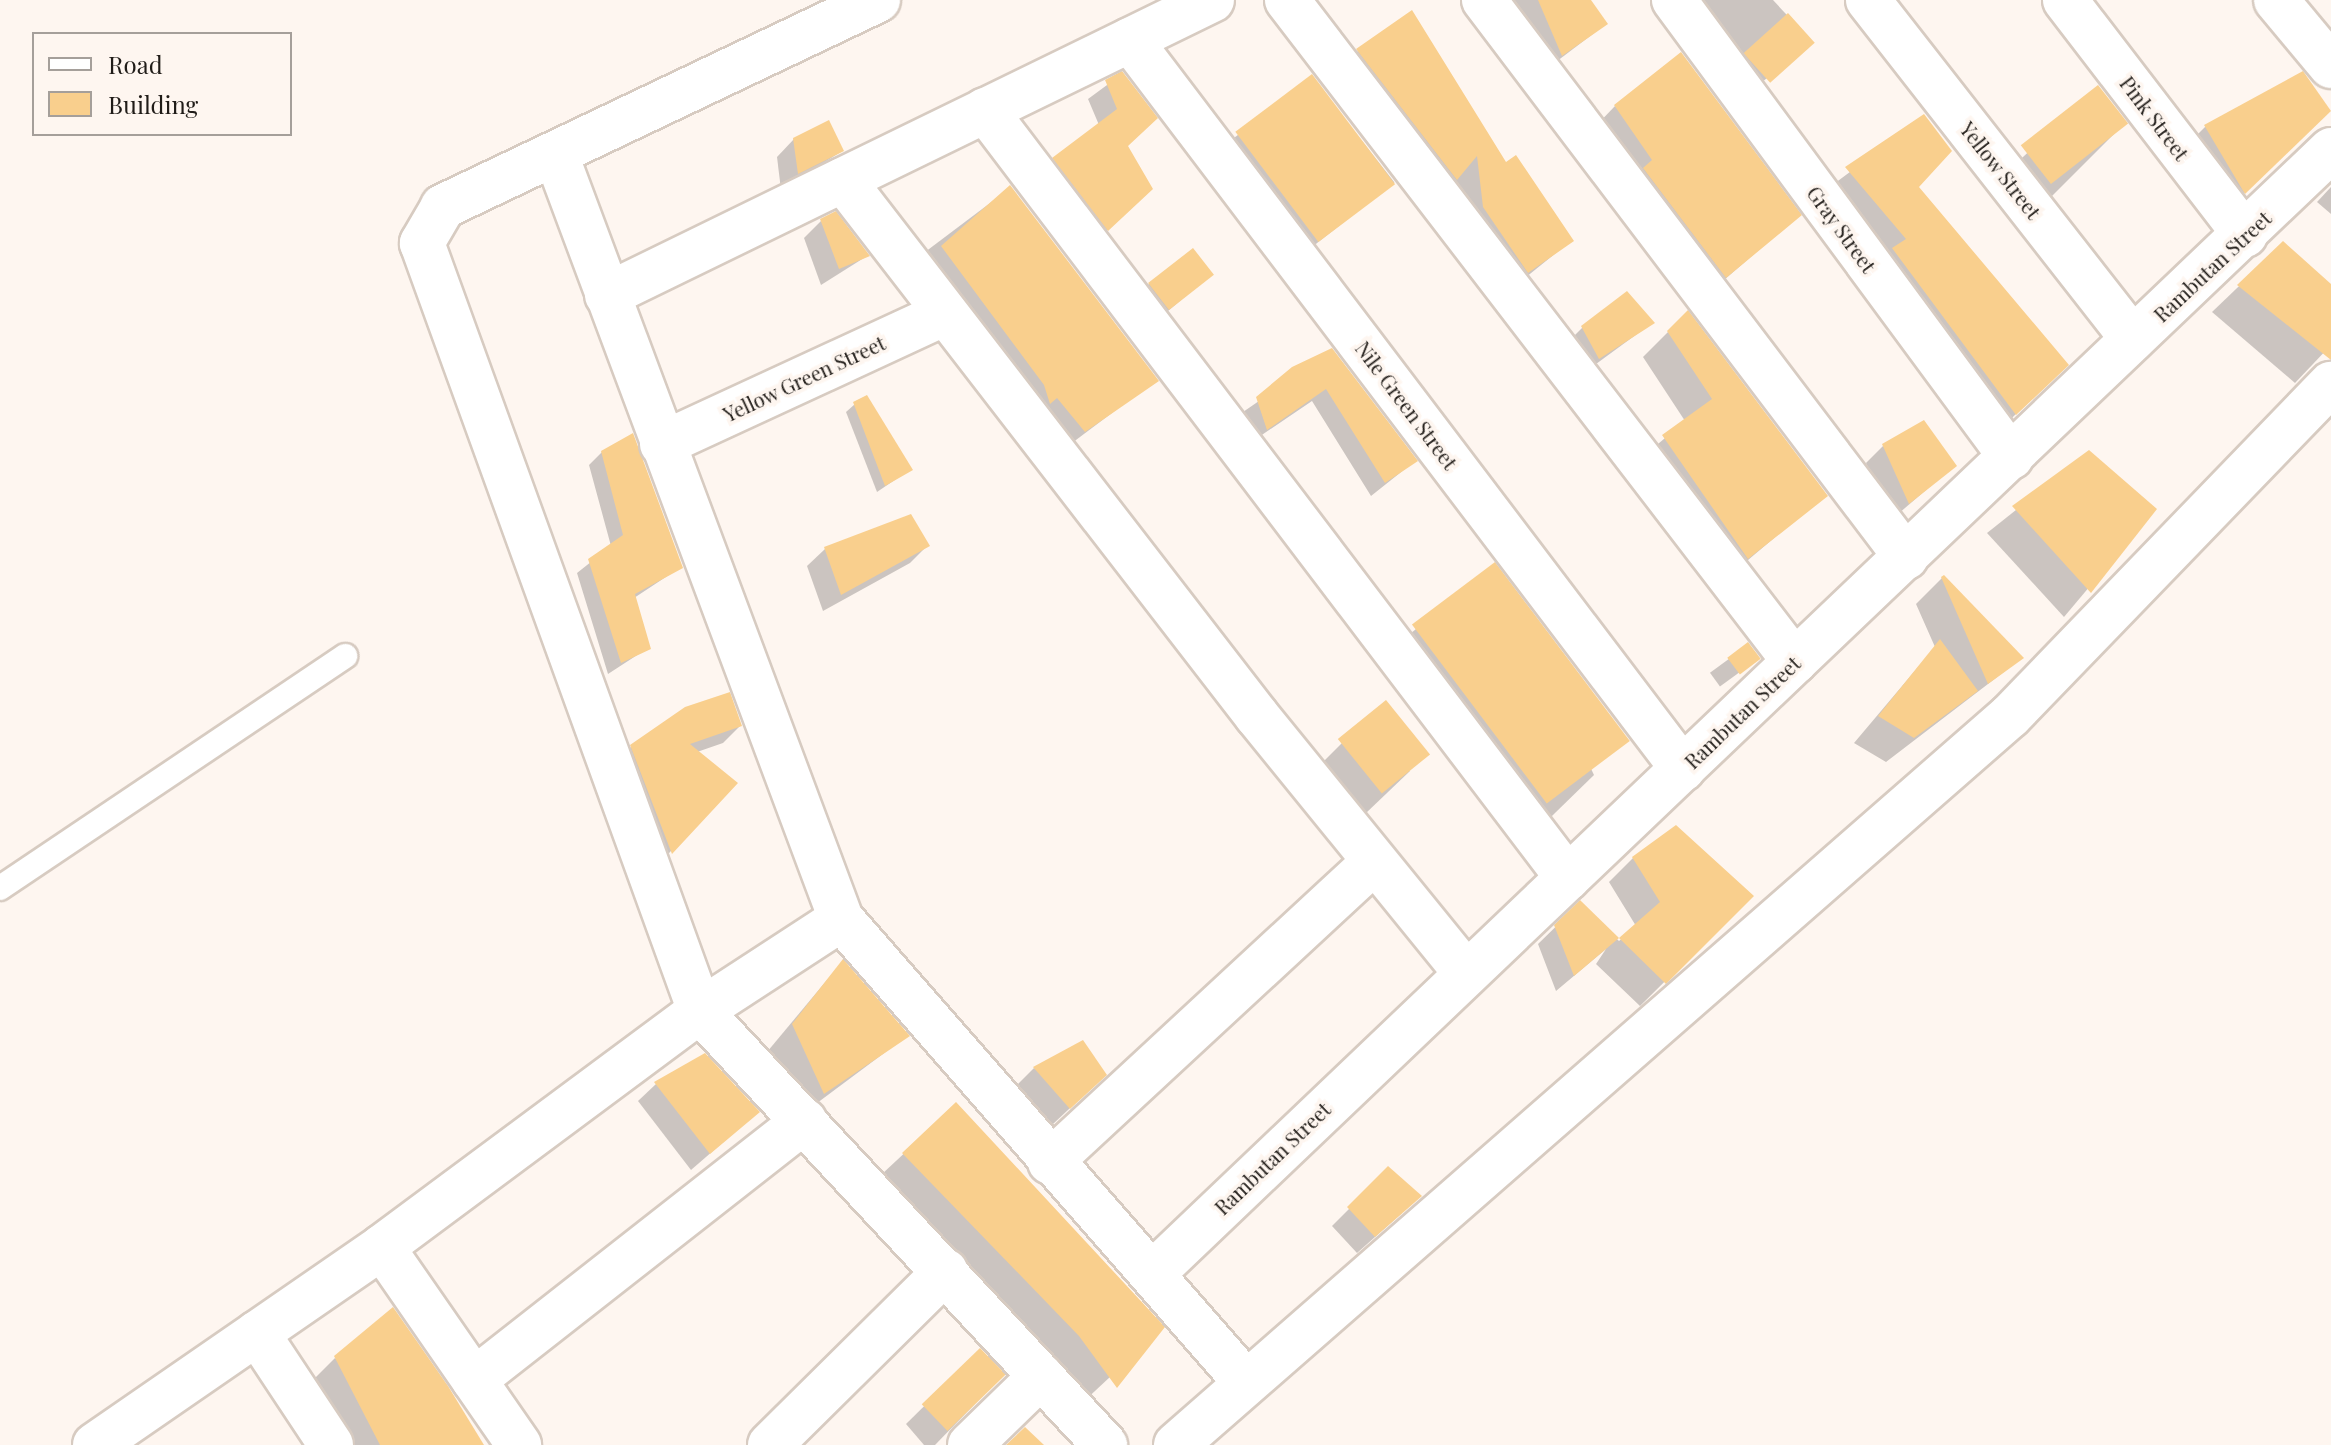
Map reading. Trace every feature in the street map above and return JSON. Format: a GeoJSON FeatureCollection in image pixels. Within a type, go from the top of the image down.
{"type":"FeatureCollection","features":[{"type":"Feature","properties":{"kind":"street"},"geometry":{"type":"LineString","coordinates":[[878,0],[443,207],[422,243],[700,1011],[946,1271],[1105,1445]]}},
{"type":"Feature","properties":{"kind":"street"},"geometry":{"type":"LineString","coordinates":[[607,295],[1212,0]]}},
{"type":"Feature","properties":{"kind":"street"},"geometry":{"type":"LineString","coordinates":[[1287,0],[1795,662]]}},
{"type":"Feature","properties":{"kind":"street"},"geometry":{"type":"LineString","coordinates":[[1484,0],[1906,557]]}},
{"type":"Feature","properties":{"kind":"street","name":"Gray Street"},"geometry":{"type":"LineString","coordinates":[[1674,0],[2011,457]]}},
{"type":"Feature","properties":{"kind":"street","name":"Yellow Street"},"geometry":{"type":"LineString","coordinates":[[1868,0],[2133,339]]}},
{"type":"Feature","properties":{"kind":"street","name":"Pink Street"},"geometry":{"type":"LineString","coordinates":[[2065,0],[2245,235]]}},
{"type":"Feature","properties":{"kind":"street"},"geometry":{"type":"LineString","coordinates":[[2276,0],[2331,66]]}},
{"type":"Feature","properties":{"kind":"street","name":"Nile Green Street"},"geometry":{"type":"LineString","coordinates":[[1130,40],[1683,769]]}},
{"type":"Feature","properties":{"kind":"street"},"geometry":{"type":"LineString","coordinates":[[985,110],[1568,878]]}},
{"type":"Feature","properties":{"kind":"street","name":"Rambutan Street"},"geometry":{"type":"LineString","coordinates":[[1152,1274],[2331,150]]}},
{"type":"Feature","properties":{"kind":"street"},"geometry":{"type":"LineString","coordinates":[[556,155],[841,919],[1050,1162],[1244,1380]]}},
{"type":"Feature","properties":{"kind":"street"},"geometry":{"type":"LineString","coordinates":[[843,180],[1373,863],[1466,973]]}},
{"type":"Feature","properties":{"kind":"street","name":"Yellow Green Street"},"geometry":{"type":"LineString","coordinates":[[662,444],[945,313]]}},
{"type":"Feature","properties":{"kind":"street"},"geometry":{"type":"LineString","coordinates":[[1176,1445],[1244,1380],[2010,716],[2331,384]]}},
{"type":"Feature","properties":{"kind":"street"},"geometry":{"type":"LineString","coordinates":[[1050,1162],[1373,863]]}},
{"type":"Feature","properties":{"kind":"street"},"geometry":{"type":"LineString","coordinates":[[114,1440],[257,1333],[382,1247],[700,1011],[841,919]]}},
{"type":"Feature","properties":{"kind":"street"},"geometry":{"type":"LineString","coordinates":[[474,1380],[804,1121]]}},
{"type":"Feature","properties":{"kind":"street"},"geometry":{"type":"LineString","coordinates":[[382,1247],[519,1445]]}},
{"type":"Feature","properties":{"kind":"street"},"geometry":{"type":"LineString","coordinates":[[770,1445],[946,1271]]}},
{"type":"Feature","properties":{"kind":"street"},"geometry":{"type":"LineString","coordinates":[[257,1333],[331,1445]]}},
{"type":"Feature","properties":{"kind":"street"},"geometry":{"type":"LineString","coordinates":[[970,1445],[1041,1376]]}},
{"type":"Feature","properties":{"kind":"lane"},"geometry":{"type":"LineString","coordinates":[[0,888],[345,656]]}},
{"type":"Feature","properties":{"kind":"building"},"geometry":{"type":"Polygon","coordinates":[[[1538,0],[1591,0],[1608,24],[1562,56],[1538,0]]]}},
{"type":"Feature","properties":{"kind":"building"},"geometry":{"type":"Polygon","coordinates":[[[1412,10],[1506,162],[1516,155],[1574,241],[1528,273],[1483,207],[1477,156],[1457,180],[1356,49],[1412,10]]]}},
{"type":"Feature","properties":{"kind":"building"},"geometry":{"type":"Polygon","coordinates":[[[1788,13],[1815,43],[1770,83],[1743,53],[1788,13]]]}},
{"type":"Feature","properties":{"kind":"building"},"geometry":{"type":"Polygon","coordinates":[[[1681,52],[1802,215],[1726,278],[1643,168],[1652,160],[1614,105],[1681,52]]]}},
{"type":"Feature","properties":{"kind":"building"},"geometry":{"type":"Polygon","coordinates":[[[1122,71],[1158,118],[1128,146],[1153,189],[1108,231],[1052,158],[1117,109],[1105,80],[1122,71]]]}},
{"type":"Feature","properties":{"kind":"building"},"geometry":{"type":"Polygon","coordinates":[[[2303,71],[2331,111],[2245,194],[2204,125],[2303,71]]]}},
{"type":"Feature","properties":{"kind":"building"},"geometry":{"type":"Polygon","coordinates":[[[1312,74],[1395,184],[1318,242],[1235,132],[1312,74]]]}},
{"type":"Feature","properties":{"kind":"building"},"geometry":{"type":"Polygon","coordinates":[[[2098,85],[2128,124],[2051,184],[2021,145],[2098,85]]]}},
{"type":"Feature","properties":{"kind":"building"},"geometry":{"type":"Polygon","coordinates":[[[1924,114],[1952,151],[1919,187],[2069,365],[2016,415],[1892,248],[1906,239],[1845,167],[1924,114]]]}},
{"type":"Feature","properties":{"kind":"building"},"geometry":{"type":"Polygon","coordinates":[[[829,120],[844,151],[798,174],[793,138],[829,120]]]}},
{"type":"Feature","properties":{"kind":"building"},"geometry":{"type":"Polygon","coordinates":[[[1010,185],[1159,381],[1085,432],[1057,398],[1050,404],[1044,385],[941,246],[1010,185]]]}},
{"type":"Feature","properties":{"kind":"building"},"geometry":{"type":"Polygon","coordinates":[[[836,211],[870,256],[839,269],[820,219],[836,211]]]}},
{"type":"Feature","properties":{"kind":"building"},"geometry":{"type":"Polygon","coordinates":[[[2283,241],[2331,284],[2331,360],[2237,285],[2283,241]]]}},
{"type":"Feature","properties":{"kind":"building"},"geometry":{"type":"Polygon","coordinates":[[[1193,248],[1214,275],[1169,310],[1148,283],[1193,248]]]}},
{"type":"Feature","properties":{"kind":"building"},"geometry":{"type":"Polygon","coordinates":[[[1627,291],[1655,323],[1599,359],[1581,326],[1627,291]]]}},
{"type":"Feature","properties":{"kind":"building"},"geometry":{"type":"Polygon","coordinates":[[[1688,310],[1828,496],[1748,559],[1662,435],[1712,399],[1667,331],[1688,310]]]}},
{"type":"Feature","properties":{"kind":"building"},"geometry":{"type":"Polygon","coordinates":[[[1332,348],[1418,461],[1385,483],[1326,389],[1267,430],[1256,397],[1292,367],[1332,348]]]}},
{"type":"Feature","properties":{"kind":"building"},"geometry":{"type":"Polygon","coordinates":[[[867,395],[913,470],[885,486],[853,402],[867,395]]]}},
{"type":"Feature","properties":{"kind":"building"},"geometry":{"type":"Polygon","coordinates":[[[1924,420],[1957,466],[1909,504],[1882,444],[1924,420]]]}},
{"type":"Feature","properties":{"kind":"building"},"geometry":{"type":"Polygon","coordinates":[[[633,433],[683,568],[635,594],[651,649],[621,663],[588,559],[623,535],[601,451],[633,433]]]}},
{"type":"Feature","properties":{"kind":"building"},"geometry":{"type":"Polygon","coordinates":[[[2089,450],[2157,509],[2091,593],[2012,506],[2089,450]]]}},
{"type":"Feature","properties":{"kind":"building"},"geometry":{"type":"Polygon","coordinates":[[[911,514],[930,546],[841,595],[824,547],[911,514]]]}},
{"type":"Feature","properties":{"kind":"building"},"geometry":{"type":"Polygon","coordinates":[[[1495,562],[1630,741],[1547,803],[1412,625],[1495,562]]]}},
{"type":"Feature","properties":{"kind":"building"},"geometry":{"type":"Polygon","coordinates":[[[1944,575],[2024,658],[1988,684],[1941,577],[1944,575]]]}},
{"type":"Feature","properties":{"kind":"building"},"geometry":{"type":"Polygon","coordinates":[[[1940,639],[1978,691],[1914,738],[1878,716],[1940,639]]]}},
{"type":"Feature","properties":{"kind":"building"},"geometry":{"type":"Polygon","coordinates":[[[1748,642],[1761,659],[1740,674],[1727,658],[1748,642]]]}},
{"type":"Feature","properties":{"kind":"building"},"geometry":{"type":"Polygon","coordinates":[[[730,692],[742,726],[690,744],[738,783],[672,854],[630,745],[685,707],[730,692]]]}},
{"type":"Feature","properties":{"kind":"building"},"geometry":{"type":"Polygon","coordinates":[[[1386,700],[1430,754],[1382,793],[1338,739],[1386,700]]]}},
{"type":"Feature","properties":{"kind":"building"},"geometry":{"type":"Polygon","coordinates":[[[1676,825],[1754,896],[1666,984],[1619,938],[1660,902],[1632,857],[1676,825]]]}},
{"type":"Feature","properties":{"kind":"building"},"geometry":{"type":"Polygon","coordinates":[[[1580,900],[1619,938],[1574,976],[1554,925],[1580,900]]]}},
{"type":"Feature","properties":{"kind":"building"},"geometry":{"type":"Polygon","coordinates":[[[843,959],[910,1036],[824,1094],[792,1024],[843,959]]]}},
{"type":"Feature","properties":{"kind":"building"},"geometry":{"type":"Polygon","coordinates":[[[1083,1040],[1107,1075],[1070,1109],[1033,1067],[1083,1040]]]}},
{"type":"Feature","properties":{"kind":"building"},"geometry":{"type":"Polygon","coordinates":[[[705,1053],[760,1112],[710,1154],[654,1082],[705,1053]]]}},
{"type":"Feature","properties":{"kind":"building"},"geometry":{"type":"Polygon","coordinates":[[[956,1102],[1165,1327],[1117,1388],[1079,1336],[902,1153],[956,1102]]]}},
{"type":"Feature","properties":{"kind":"building"},"geometry":{"type":"Polygon","coordinates":[[[1388,1166],[1422,1196],[1375,1237],[1347,1207],[1388,1166]]]}},
{"type":"Feature","properties":{"kind":"building"},"geometry":{"type":"Polygon","coordinates":[[[393,1307],[448,1386],[484,1445],[380,1445],[334,1356],[393,1307]]]}},
{"type":"Feature","properties":{"kind":"building"},"geometry":{"type":"Polygon","coordinates":[[[980,1348],[1006,1375],[947,1431],[922,1404],[980,1348]]]}},
{"type":"Feature","properties":{"kind":"building"},"geometry":{"type":"Polygon","coordinates":[[[1025,1427],[1044,1445],[1006,1445],[1025,1427]]]}}]}
